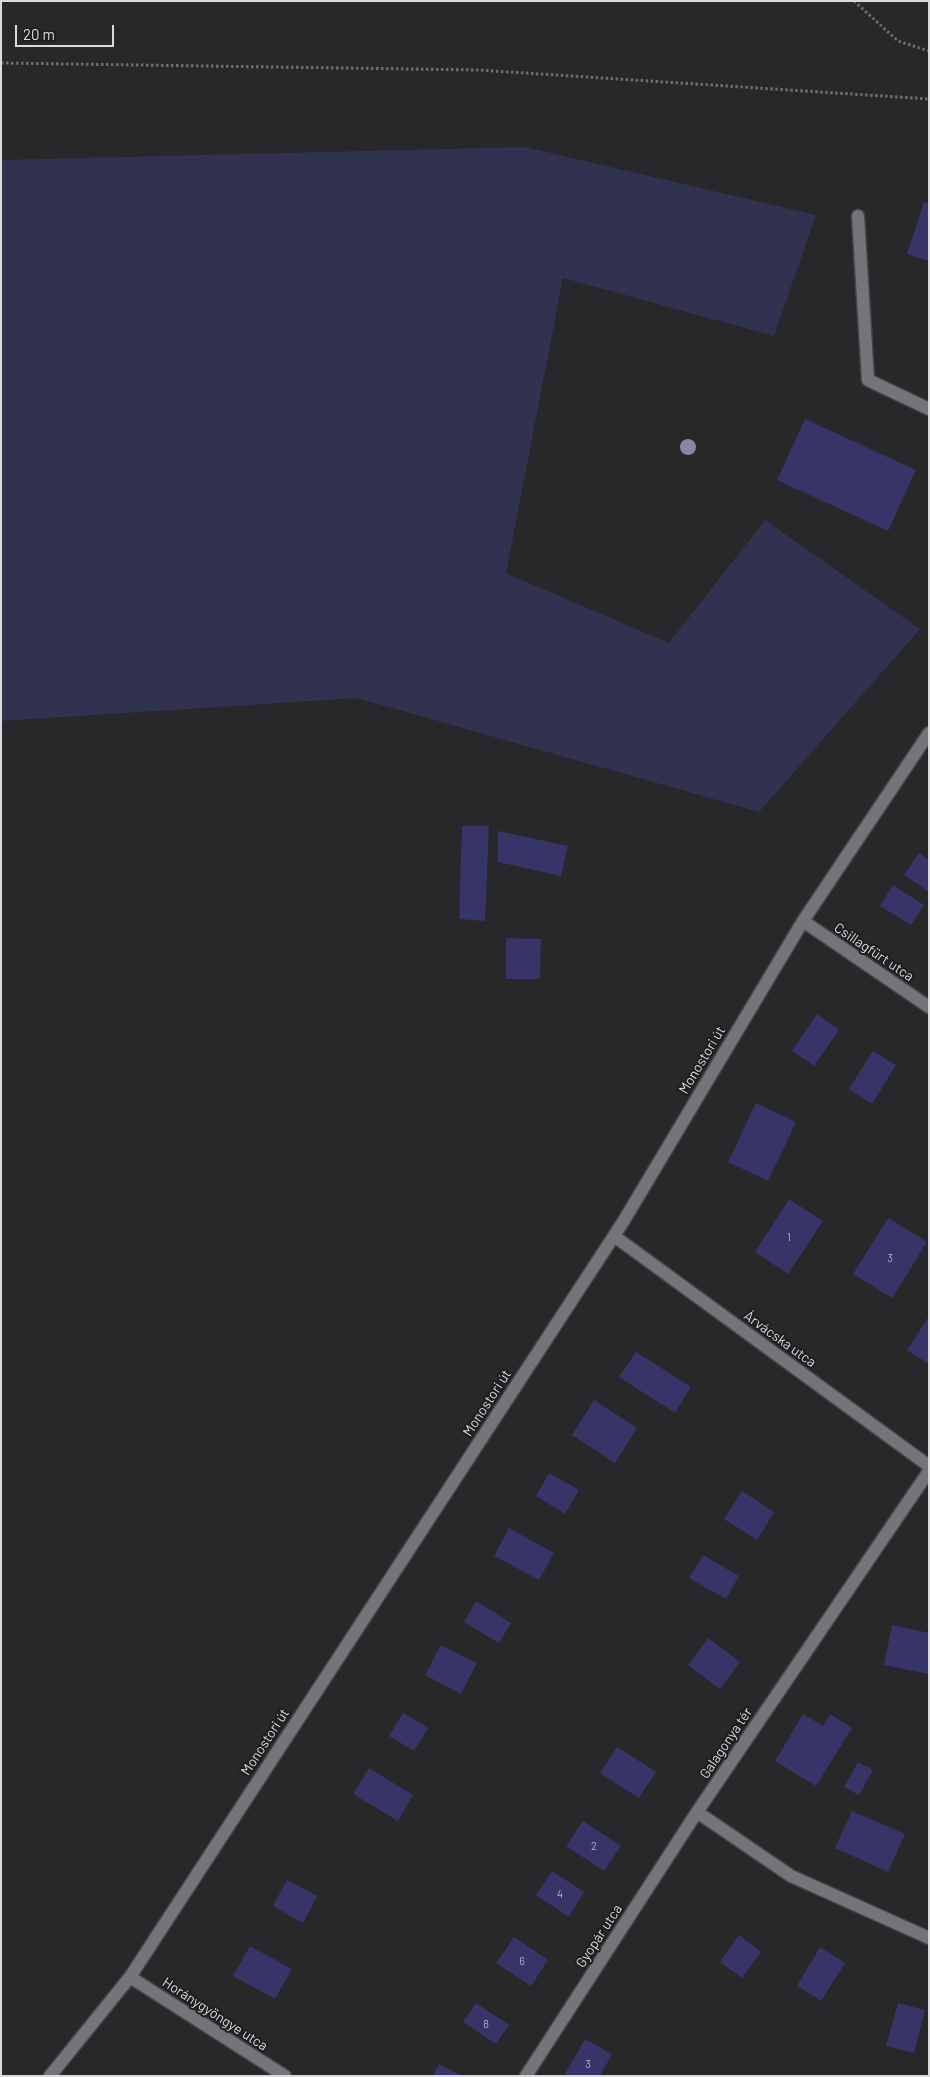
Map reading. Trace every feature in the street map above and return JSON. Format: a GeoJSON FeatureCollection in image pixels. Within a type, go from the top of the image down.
{"type":"FeatureCollection","features":[{"type":"Feature","properties":{"kind":"street"},"geometry":{"type":"LineString","coordinates":[[858,216],[868,380],[929,409]]}},
{"type":"Feature","properties":{"kind":"street","name":"Monostori út"},"geometry":{"type":"LineString","coordinates":[[50,2076],[130,1977],[614,1236],[802,921],[929,733]]}},
{"type":"Feature","properties":{"kind":"street","name":"Csillagfürt utca"},"geometry":{"type":"LineString","coordinates":[[802,921],[929,1007]]}},
{"type":"Feature","properties":{"kind":"street","name":"Árvácska utca"},"geometry":{"type":"LineString","coordinates":[[614,1236],[929,1466]]}},
{"type":"Feature","properties":{"kind":"street","name":"Galagonya tér"},"geometry":{"type":"LineString","coordinates":[[697,1812],[929,1471]]}},
{"type":"Feature","properties":{"kind":"street"},"geometry":{"type":"LineString","coordinates":[[697,1812],[791,1876],[929,1938]]}},
{"type":"Feature","properties":{"kind":"street","name":"Gyopár utca"},"geometry":{"type":"LineString","coordinates":[[526,2076],[697,1812]]}},
{"type":"Feature","properties":{"kind":"street","name":"Horánygyöngye utca"},"geometry":{"type":"LineString","coordinates":[[130,1977],[285,2076]]}},
{"type":"Feature","properties":{"kind":"path"},"geometry":{"type":"LineString","coordinates":[[854,1],[898,41],[929,52]]}},
{"type":"Feature","properties":{"kind":"path"},"geometry":{"type":"LineString","coordinates":[[1,63],[478,70],[929,99]]}},
{"type":"Feature","properties":{"kind":"shaded area"},"geometry":{"type":"Polygon","coordinates":[[[525,147],[816,215],[774,336],[563,278],[506,573],[669,643],[765,520],[920,629],[759,812],[357,698],[1,721],[1,160],[525,147]]]}},
{"type":"Feature","properties":{"kind":"building"},"geometry":{"type":"Polygon","coordinates":[[[924,202],[929,204],[929,261],[907,254],[924,202]]]}},
{"type":"Feature","properties":{"kind":"building"},"geometry":{"type":"Polygon","coordinates":[[[805,419],[916,470],[888,531],[777,480],[805,419]]]}},
{"type":"Feature","properties":{"kind":"building"},"geometry":{"type":"Polygon","coordinates":[[[462,826],[489,826],[485,921],[459,919],[462,826]]]}},
{"type":"Feature","properties":{"kind":"building"},"geometry":{"type":"Polygon","coordinates":[[[498,831],[568,846],[561,876],[498,862],[498,831]]]}},
{"type":"Feature","properties":{"kind":"building"},"geometry":{"type":"Polygon","coordinates":[[[919,853],[929,860],[929,892],[904,875],[919,853]]]}},
{"type":"Feature","properties":{"kind":"building"},"geometry":{"type":"Polygon","coordinates":[[[893,885],[924,905],[911,925],[880,906],[893,885]]]}},
{"type":"Feature","properties":{"kind":"building"},"geometry":{"type":"Polygon","coordinates":[[[506,938],[541,939],[540,979],[506,979],[506,938]]]}},
{"type":"Feature","properties":{"kind":"building"},"geometry":{"type":"Polygon","coordinates":[[[817,1014],[839,1030],[814,1066],[792,1051],[817,1014]]]}},
{"type":"Feature","properties":{"kind":"building"},"geometry":{"type":"Polygon","coordinates":[[[873,1051],[896,1065],[872,1104],[849,1089],[873,1051]]]}},
{"type":"Feature","properties":{"kind":"building"},"geometry":{"type":"Polygon","coordinates":[[[756,1103],[796,1122],[768,1181],[728,1162],[756,1103]]]}},
{"type":"Feature","properties":{"kind":"building"},"geometry":{"type":"Polygon","coordinates":[[[789,1199],[823,1221],[788,1274],[755,1252],[789,1199]]]}},
{"type":"Feature","properties":{"kind":"building"},"geometry":{"type":"Polygon","coordinates":[[[888,1218],[927,1242],[892,1298],[853,1274],[888,1218]]]}},
{"type":"Feature","properties":{"kind":"building"},"geometry":{"type":"Polygon","coordinates":[[[929,1316],[929,1364],[907,1350],[929,1316]]]}},
{"type":"Feature","properties":{"kind":"building"},"geometry":{"type":"Polygon","coordinates":[[[636,1352],[691,1387],[675,1413],[619,1377],[636,1352]]]}},
{"type":"Feature","properties":{"kind":"building"},"geometry":{"type":"Polygon","coordinates":[[[594,1400],[637,1428],[615,1463],[572,1435],[594,1400]]]}},
{"type":"Feature","properties":{"kind":"building"},"geometry":{"type":"Polygon","coordinates":[[[549,1473],[579,1490],[565,1514],[536,1496],[549,1473]]]}},
{"type":"Feature","properties":{"kind":"building"},"geometry":{"type":"Polygon","coordinates":[[[742,1491],[774,1512],[757,1540],[724,1519],[742,1491]]]}},
{"type":"Feature","properties":{"kind":"building"},"geometry":{"type":"Polygon","coordinates":[[[509,1528],[554,1553],[539,1580],[494,1556],[509,1528]]]}},
{"type":"Feature","properties":{"kind":"building"},"geometry":{"type":"Polygon","coordinates":[[[703,1555],[739,1576],[726,1599],[689,1578],[703,1555]]]}},
{"type":"Feature","properties":{"kind":"building"},"geometry":{"type":"Polygon","coordinates":[[[476,1601],[511,1623],[499,1643],[464,1622],[476,1601]]]}},
{"type":"Feature","properties":{"kind":"building"},"geometry":{"type":"Polygon","coordinates":[[[892,1625],[929,1633],[929,1674],[884,1665],[892,1625]]]}},
{"type":"Feature","properties":{"kind":"building"},"geometry":{"type":"Polygon","coordinates":[[[708,1638],[740,1662],[720,1689],[688,1665],[708,1638]]]}},
{"type":"Feature","properties":{"kind":"building"},"geometry":{"type":"Polygon","coordinates":[[[441,1645],[477,1663],[461,1694],[425,1675],[441,1645]]]}},
{"type":"Feature","properties":{"kind":"building"},"geometry":{"type":"Polygon","coordinates":[[[403,1713],[428,1728],[414,1751],[389,1736],[403,1713]]]}},
{"type":"Feature","properties":{"kind":"building"},"geometry":{"type":"Polygon","coordinates":[[[803,1714],[823,1726],[830,1714],[852,1728],[816,1786],[775,1761],[803,1714]]]}},
{"type":"Feature","properties":{"kind":"building"},"geometry":{"type":"Polygon","coordinates":[[[617,1747],[656,1772],[639,1798],[600,1773],[617,1747]]]}},
{"type":"Feature","properties":{"kind":"building"},"geometry":{"type":"Polygon","coordinates":[[[858,1762],[873,1770],[859,1795],[844,1787],[858,1762]]]}},
{"type":"Feature","properties":{"kind":"building"},"geometry":{"type":"Polygon","coordinates":[[[369,1768],[413,1795],[398,1821],[353,1794],[369,1768]]]}},
{"type":"Feature","properties":{"kind":"building"},"geometry":{"type":"Polygon","coordinates":[[[852,1811],[905,1834],[888,1872],[835,1848],[852,1811]]]}},
{"type":"Feature","properties":{"kind":"building"},"geometry":{"type":"Polygon","coordinates":[[[583,1821],[621,1846],[604,1871],[566,1846],[583,1821]]]}},
{"type":"Feature","properties":{"kind":"building"},"geometry":{"type":"Polygon","coordinates":[[[552,1871],[584,1892],[569,1917],[536,1895],[552,1871]]]}},
{"type":"Feature","properties":{"kind":"building"},"geometry":{"type":"Polygon","coordinates":[[[287,1880],[317,1896],[303,1923],[273,1906],[287,1880]]]}},
{"type":"Feature","properties":{"kind":"building"},"geometry":{"type":"Polygon","coordinates":[[[739,1935],[761,1952],[742,1978],[720,1962],[739,1935]]]}},
{"type":"Feature","properties":{"kind":"building"},"geometry":{"type":"Polygon","coordinates":[[[514,1937],[548,1960],[531,1986],[496,1963],[514,1937]]]}},
{"type":"Feature","properties":{"kind":"building"},"geometry":{"type":"Polygon","coordinates":[[[250,1946],[292,1969],[275,1999],[233,1976],[250,1946]]]}},
{"type":"Feature","properties":{"kind":"building"},"geometry":{"type":"Polygon","coordinates":[[[820,1947],[845,1963],[821,2001],[797,1986],[820,1947]]]}},
{"type":"Feature","properties":{"kind":"building"},"geometry":{"type":"Polygon","coordinates":[[[476,2003],[509,2025],[496,2044],[463,2022],[476,2003]]]}},
{"type":"Feature","properties":{"kind":"building"},"geometry":{"type":"Polygon","coordinates":[[[898,2003],[925,2010],[914,2053],[886,2046],[898,2003]]]}},
{"type":"Feature","properties":{"kind":"building"},"geometry":{"type":"Polygon","coordinates":[[[585,2039],[612,2054],[600,2076],[569,2076],[565,2074],[585,2039]]]}},
{"type":"Feature","properties":{"kind":"building"},"geometry":{"type":"Polygon","coordinates":[[[439,2064],[462,2076],[433,2076],[439,2064]]]}}]}
